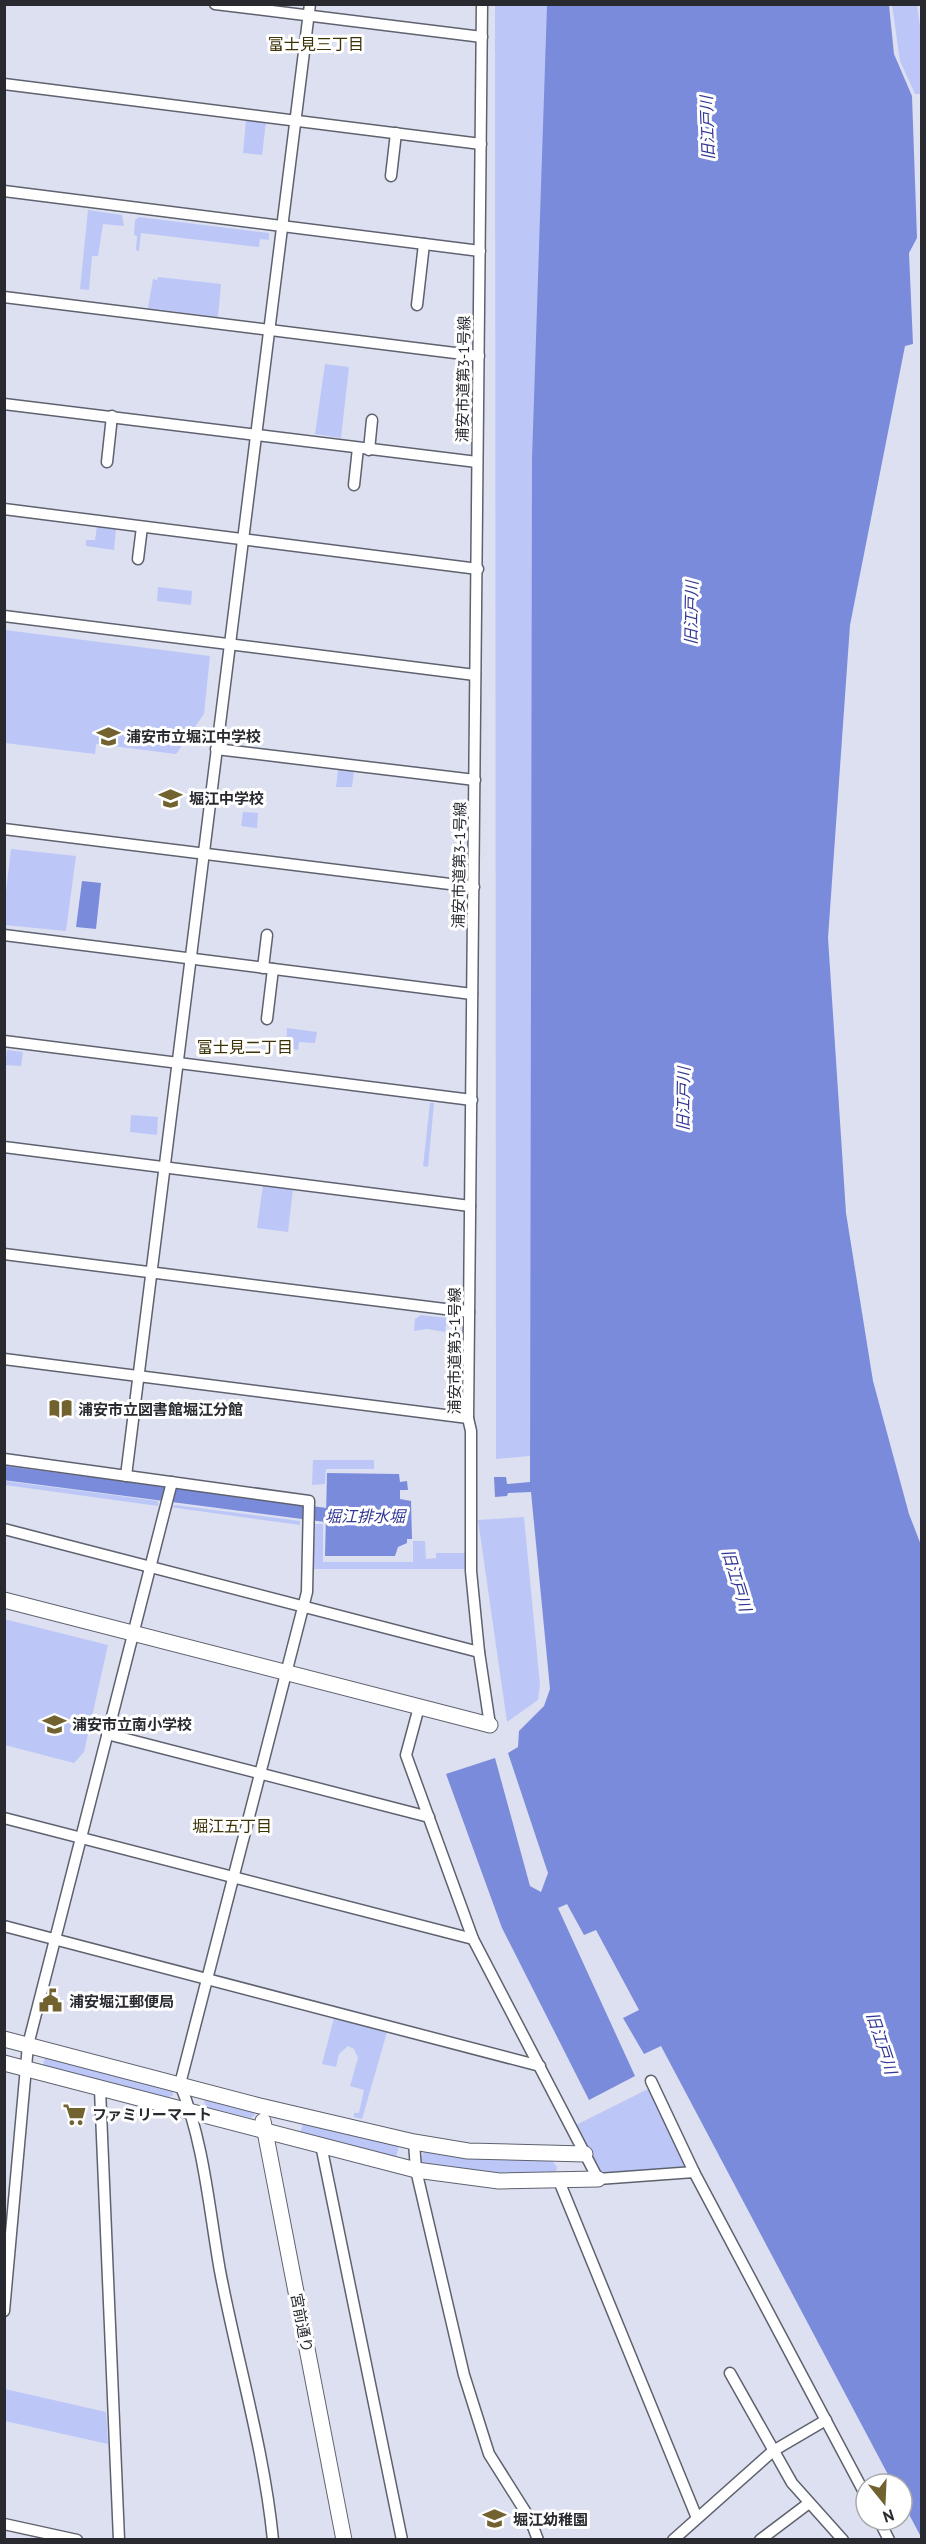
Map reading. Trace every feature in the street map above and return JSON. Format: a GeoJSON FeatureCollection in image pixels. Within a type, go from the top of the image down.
{"type":"FeatureCollection","features":[{"type":"Feature","properties":{"kind":"street"},"geometry":{"type":"LineString","coordinates":[[215,4],[309,10],[482,37]]}},
{"type":"Feature","properties":{"kind":"street","name":"浦安市道第3-1号線"},"geometry":{"type":"LineString","coordinates":[[482,4],[468,1418],[471,1431],[471,1571],[479,1652],[490,1725]]}},
{"type":"Feature","properties":{"kind":"street"},"geometry":{"type":"LineString","coordinates":[[126,1476],[309,10]]}},
{"type":"Feature","properties":{"kind":"street"},"geometry":{"type":"LineString","coordinates":[[4,84],[481,144]]}},
{"type":"Feature","properties":{"kind":"street"},"geometry":{"type":"LineString","coordinates":[[391,176],[396,133]]}},
{"type":"Feature","properties":{"kind":"street"},"geometry":{"type":"LineString","coordinates":[[4,191],[480,251]]}},
{"type":"Feature","properties":{"kind":"street"},"geometry":{"type":"LineString","coordinates":[[417,305],[424,244]]}},
{"type":"Feature","properties":{"kind":"street"},"geometry":{"type":"LineString","coordinates":[[4,297],[479,356]]}},
{"type":"Feature","properties":{"kind":"street"},"geometry":{"type":"LineString","coordinates":[[4,404],[477,462]]}},
{"type":"Feature","properties":{"kind":"street"},"geometry":{"type":"LineString","coordinates":[[107,462],[112,416]]}},
{"type":"Feature","properties":{"kind":"street"},"geometry":{"type":"LineString","coordinates":[[354,485],[372,420]]}},
{"type":"Feature","properties":{"kind":"street"},"geometry":{"type":"LineString","coordinates":[[4,509],[478,569]]}},
{"type":"Feature","properties":{"kind":"street"},"geometry":{"type":"LineString","coordinates":[[138,559],[142,527]]}},
{"type":"Feature","properties":{"kind":"street"},"geometry":{"type":"LineString","coordinates":[[4,616],[475,675]]}},
{"type":"Feature","properties":{"kind":"street"},"geometry":{"type":"LineString","coordinates":[[216,749],[475,780]]}},
{"type":"Feature","properties":{"kind":"street"},"geometry":{"type":"LineString","coordinates":[[4,830],[474,888]]}},
{"type":"Feature","properties":{"kind":"street"},"geometry":{"type":"LineString","coordinates":[[4,935],[472,994]]}},
{"type":"Feature","properties":{"kind":"street"},"geometry":{"type":"LineString","coordinates":[[267,935],[267,1019]]}},
{"type":"Feature","properties":{"kind":"street"},"geometry":{"type":"LineString","coordinates":[[4,1041],[472,1100]]}},
{"type":"Feature","properties":{"kind":"street"},"geometry":{"type":"LineString","coordinates":[[4,1147],[470,1206]]}},
{"type":"Feature","properties":{"kind":"street"},"geometry":{"type":"LineString","coordinates":[[4,1254],[469,1312]]}},
{"type":"Feature","properties":{"kind":"street"},"geometry":{"type":"LineString","coordinates":[[4,1359],[468,1418]]}},
{"type":"Feature","properties":{"kind":"street"},"geometry":{"type":"LineString","coordinates":[[4,1459],[309,1501],[307,1592],[180,2084],[191,2111],[221,2273],[266,2481],[273,2540]]}},
{"type":"Feature","properties":{"kind":"street"},"geometry":{"type":"LineString","coordinates":[[4,2311],[28,2045],[172,1482]]}},
{"type":"Feature","properties":{"kind":"street"},"geometry":{"type":"LineString","coordinates":[[4,1529],[479,1652]]}},
{"type":"Feature","properties":{"kind":"street"},"geometry":{"type":"LineString","coordinates":[[4,1600],[490,1725]]}},
{"type":"Feature","properties":{"kind":"street"},"geometry":{"type":"LineString","coordinates":[[419,1707],[406,1755],[473,1939],[598,2179]]}},
{"type":"Feature","properties":{"kind":"street"},"geometry":{"type":"LineString","coordinates":[[107,1734],[429,1817]]}},
{"type":"Feature","properties":{"kind":"street"},"geometry":{"type":"LineString","coordinates":[[4,1818],[473,1939]]}},
{"type":"Feature","properties":{"kind":"street"},"geometry":{"type":"LineString","coordinates":[[4,1926],[540,2066]]}},
{"type":"Feature","properties":{"kind":"street"},"geometry":{"type":"LineString","coordinates":[[4,2039],[260,2106],[414,2142],[468,2151],[585,2154]]}},
{"type":"Feature","properties":{"kind":"street"},"geometry":{"type":"LineString","coordinates":[[4,2063],[416,2170],[499,2181],[560,2181],[694,2172]]}},
{"type":"Feature","properties":{"kind":"street"},"geometry":{"type":"LineString","coordinates":[[651,2081],[694,2172],[854,2473]]}},
{"type":"Feature","properties":{"kind":"street"},"geometry":{"type":"LineString","coordinates":[[100,2089],[119,2540]]}},
{"type":"Feature","properties":{"kind":"street","name":"宮前通り"},"geometry":{"type":"LineString","coordinates":[[260,2106],[344,2540]]}},
{"type":"Feature","properties":{"kind":"street"},"geometry":{"type":"LineString","coordinates":[[414,2142],[416,2170],[464,2375],[489,2454],[530,2519],[538,2540]]}},
{"type":"Feature","properties":{"kind":"street"},"geometry":{"type":"LineString","coordinates":[[321,2145],[402,2540]]}},
{"type":"Feature","properties":{"kind":"street"},"geometry":{"type":"LineString","coordinates":[[560,2181],[697,2518]]}},
{"type":"Feature","properties":{"kind":"street"},"geometry":{"type":"LineString","coordinates":[[730,2373],[772,2451],[792,2482],[843,2540]]}},
{"type":"Feature","properties":{"kind":"street"},"geometry":{"type":"LineString","coordinates":[[673,2540],[772,2451],[826,2420]]}},
{"type":"Feature","properties":{"kind":"street"},"geometry":{"type":"LineString","coordinates":[[760,2540],[809,2503]]}},
{"type":"Feature","properties":{"kind":"street"},"geometry":{"type":"LineString","coordinates":[[4,2524],[77,2540]]}},
{"type":"Feature","properties":{"kind":"shaded area"},"geometry":{"type":"Polygon","coordinates":[[[495,5],[550,5],[530,1456],[496,1459],[495,5]]]}},
{"type":"Feature","properties":{"kind":"shaded area"},"geometry":{"type":"Polygon","coordinates":[[[892,5],[917,5],[922,41],[921,94],[915,94],[900,61],[892,5]]]}},
{"type":"Feature","properties":{"kind":"shaded area"},"geometry":{"type":"Polygon","coordinates":[[[246,120],[266,122],[262,155],[243,153],[246,120]]]}},
{"type":"Feature","properties":{"kind":"shaded area"},"geometry":{"type":"Polygon","coordinates":[[[88,210],[122,215],[124,226],[103,224],[98,256],[92,256],[89,290],[80,289],[88,210]]]}},
{"type":"Feature","properties":{"kind":"shaded area"},"geometry":{"type":"Polygon","coordinates":[[[139,217],[269,233],[269,240],[260,239],[259,247],[141,233],[139,251],[136,250],[137,236],[134,235],[135,220],[139,217]]]}},
{"type":"Feature","properties":{"kind":"shaded area"},"geometry":{"type":"Polygon","coordinates":[[[158,277],[221,284],[218,317],[148,308],[153,279],[157,280],[158,277]]]}},
{"type":"Feature","properties":{"kind":"shaded area"},"geometry":{"type":"Polygon","coordinates":[[[325,364],[349,367],[341,438],[315,434],[325,364]]]}},
{"type":"Feature","properties":{"kind":"shaded area"},"geometry":{"type":"Polygon","coordinates":[[[97,527],[116,529],[114,550],[86,546],[86,540],[95,540],[97,527]]]}},
{"type":"Feature","properties":{"kind":"shaded area"},"geometry":{"type":"Polygon","coordinates":[[[158,587],[192,591],[191,605],[157,601],[158,587]]]}},
{"type":"Feature","properties":{"kind":"shaded area"},"geometry":{"type":"Polygon","coordinates":[[[5,630],[210,656],[204,714],[176,754],[96,744],[95,754],[5,743],[5,630]]]}},
{"type":"Feature","properties":{"kind":"shaded area"},"geometry":{"type":"Polygon","coordinates":[[[338,770],[354,771],[352,787],[336,787],[338,770]]]}},
{"type":"Feature","properties":{"kind":"shaded area"},"geometry":{"type":"Polygon","coordinates":[[[243,812],[258,813],[257,828],[241,826],[243,812]]]}},
{"type":"Feature","properties":{"kind":"shaded area"},"geometry":{"type":"Polygon","coordinates":[[[11,849],[76,856],[66,931],[5,925],[5,900],[11,849]]]}},
{"type":"Feature","properties":{"kind":"shaded area"},"geometry":{"type":"Polygon","coordinates":[[[287,1028],[317,1032],[315,1043],[299,1042],[298,1050],[286,1048],[287,1028]]]}},
{"type":"Feature","properties":{"kind":"shaded area"},"geometry":{"type":"Polygon","coordinates":[[[7,1050],[23,1052],[21,1066],[5,1065],[7,1050]]]}},
{"type":"Feature","properties":{"kind":"shaded area"},"geometry":{"type":"Polygon","coordinates":[[[430,1103],[434,1103],[428,1167],[423,1166],[430,1103]]]}},
{"type":"Feature","properties":{"kind":"shaded area"},"geometry":{"type":"Polygon","coordinates":[[[131,1115],[158,1117],[157,1135],[130,1132],[131,1115]]]}},
{"type":"Feature","properties":{"kind":"shaded area"},"geometry":{"type":"Polygon","coordinates":[[[263,1185],[293,1189],[288,1232],[257,1228],[263,1185]]]}},
{"type":"Feature","properties":{"kind":"shaded area"},"geometry":{"type":"Polygon","coordinates":[[[421,1315],[447,1318],[445,1332],[427,1329],[414,1331],[415,1319],[421,1315]]]}},
{"type":"Feature","properties":{"kind":"shaded area"},"geometry":{"type":"Polygon","coordinates":[[[313,1460],[374,1460],[374,1469],[326,1469],[325,1484],[312,1485],[313,1460]]]}},
{"type":"Feature","properties":{"kind":"shaded area"},"geometry":{"type":"Polygon","coordinates":[[[5,1465],[160,1486],[161,1489],[5,1468],[5,1465]]]}},
{"type":"Feature","properties":{"kind":"shaded area"},"geometry":{"type":"Polygon","coordinates":[[[5,1481],[158,1501],[158,1506],[5,1485],[5,1481]]]}},
{"type":"Feature","properties":{"kind":"shaded area"},"geometry":{"type":"Polygon","coordinates":[[[178,1488],[298,1505],[300,1508],[175,1491],[178,1488]]]}},
{"type":"Feature","properties":{"kind":"shaded area"},"geometry":{"type":"Polygon","coordinates":[[[175,1505],[300,1521],[300,1525],[170,1507],[175,1505]]]}},
{"type":"Feature","properties":{"kind":"shaded area"},"geometry":{"type":"Polygon","coordinates":[[[524,1517],[540,1685],[538,1700],[507,1722],[478,1520],[524,1517]]]}},
{"type":"Feature","properties":{"kind":"shaded area"},"geometry":{"type":"Polygon","coordinates":[[[312,1524],[323,1524],[323,1562],[413,1562],[413,1541],[425,1541],[426,1559],[436,1558],[436,1553],[466,1553],[465,1569],[311,1569],[312,1524]]]}},
{"type":"Feature","properties":{"kind":"shaded area"},"geometry":{"type":"Polygon","coordinates":[[[4,1619],[108,1645],[84,1752],[74,1763],[5,1745],[4,1619]]]}},
{"type":"Feature","properties":{"kind":"shaded area"},"geometry":{"type":"Polygon","coordinates":[[[334,2018],[387,2032],[362,2119],[354,2117],[354,2113],[359,2113],[364,2090],[350,2086],[358,2058],[354,2049],[348,2046],[339,2054],[336,2067],[322,2064],[334,2018]]]}},
{"type":"Feature","properties":{"kind":"shaded area"},"geometry":{"type":"Polygon","coordinates":[[[45,2057],[173,2090],[173,2095],[166,2099],[43,2066],[45,2057]]]}},
{"type":"Feature","properties":{"kind":"shaded area"},"geometry":{"type":"Polygon","coordinates":[[[648,2089],[651,2090],[672,2132],[685,2165],[683,2168],[605,2174],[601,2171],[576,2125],[648,2089]]]}},
{"type":"Feature","properties":{"kind":"shaded area"},"geometry":{"type":"Polygon","coordinates":[[[206,2100],[252,2111],[255,2115],[251,2118],[206,2107],[204,2102],[206,2100]]]}},
{"type":"Feature","properties":{"kind":"shaded area"},"geometry":{"type":"Polygon","coordinates":[[[303,2123],[399,2145],[396,2158],[300,2134],[303,2123]]]}},
{"type":"Feature","properties":{"kind":"shaded area"},"geometry":{"type":"Polygon","coordinates":[[[424,2150],[552,2161],[557,2167],[556,2172],[549,2175],[471,2171],[425,2165],[421,2161],[424,2150]]]}},
{"type":"Feature","properties":{"kind":"shaded area"},"geometry":{"type":"Polygon","coordinates":[[[5,2389],[106,2412],[108,2444],[5,2421],[5,2389]]]}},
{"type":"Feature","properties":{"kind":"water","name":"旧江戸川"},"geometry":{"type":"Polygon","coordinates":[[[547,5],[889,5],[894,54],[912,96],[917,238],[909,253],[913,344],[905,346],[850,625],[828,938],[846,1213],[873,1381],[909,1514],[921,1545],[921,2537],[914,2524],[914,2472],[887,2472],[661,2046],[644,2054],[623,2018],[639,2010],[596,1930],[584,1935],[567,1904],[558,1908],[635,2076],[589,2100],[502,1928],[446,1774],[495,1758],[530,1886],[541,1892],[548,1873],[508,1753],[518,1747],[519,1731],[544,1706],[550,1689],[531,1492],[508,1493],[507,1496],[495,1497],[494,1477],[506,1477],[507,1484],[530,1482],[532,459],[547,5]]]}},
{"type":"Feature","properties":{"kind":"water"},"geometry":{"type":"Polygon","coordinates":[[[82,881],[101,883],[96,929],[76,927],[82,881]]]}},
{"type":"Feature","properties":{"kind":"water","name":"堀江排水堀"},"geometry":{"type":"Polygon","coordinates":[[[327,1473],[399,1474],[400,1482],[407,1481],[408,1490],[400,1490],[400,1499],[411,1501],[412,1539],[407,1539],[407,1543],[398,1547],[395,1556],[325,1556],[327,1473]]]}},
{"type":"Feature","properties":{"kind":"waterway"},"geometry":{"type":"LineString","coordinates":[[4,1473],[326,1515]]}},
{"type":"Feature","properties":{"kind":"place","name":"浦安市立堀江中学校"},"geometry":{"type":"Point","coordinates":[108,736]}},
{"type":"Feature","properties":{"kind":"place","name":"堀江中学校"},"geometry":{"type":"Point","coordinates":[171,798]}},
{"type":"Feature","properties":{"kind":"place","name":"浦安市立図書館堀江分館"},"geometry":{"type":"Point","coordinates":[60,1409]}},
{"type":"Feature","properties":{"kind":"place","name":"浦安市立南小学校"},"geometry":{"type":"Point","coordinates":[54,1724]}},
{"type":"Feature","properties":{"kind":"place","name":"浦安堀江郵便局"},"geometry":{"type":"Point","coordinates":[51,2001]}},
{"type":"Feature","properties":{"kind":"place","name":"ファミリーマート"},"geometry":{"type":"Point","coordinates":[74,2114]}},
{"type":"Feature","properties":{"kind":"place","name":"堀江幼稚園"},"geometry":{"type":"Point","coordinates":[495,2519]}},
{"type":"Feature","properties":{"kind":"district","name":"富士見三丁目"},"geometry":{"type":"Point","coordinates":[316,44]}},
{"type":"Feature","properties":{"kind":"district","name":"富士見二丁目"},"geometry":{"type":"Point","coordinates":[245,1047]}},
{"type":"Feature","properties":{"kind":"district","name":"堀江五丁目"},"geometry":{"type":"Point","coordinates":[232,1826]}}]}
